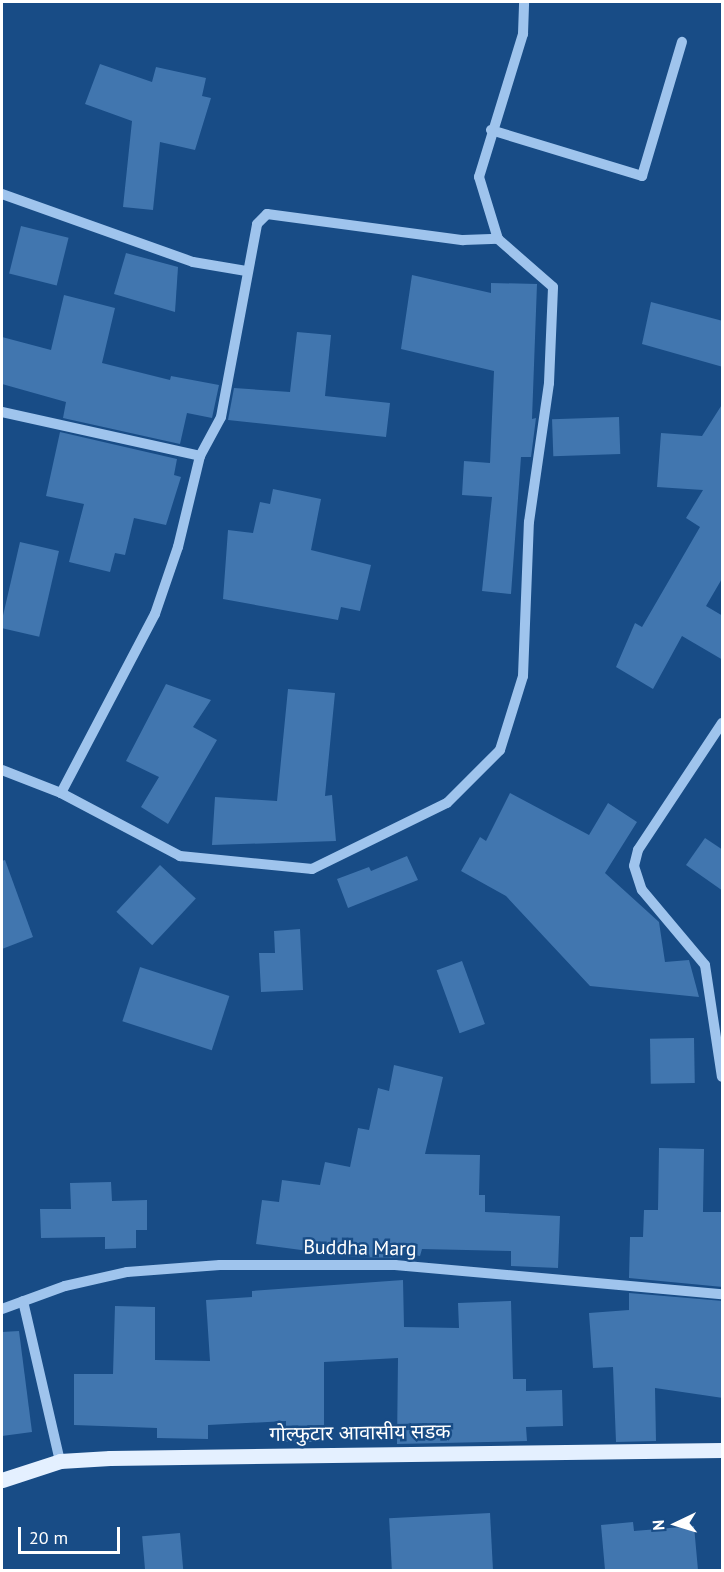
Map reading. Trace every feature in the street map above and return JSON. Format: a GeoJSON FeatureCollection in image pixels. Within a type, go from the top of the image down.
{"type":"FeatureCollection","features":[{"type":"Feature","properties":{"kind":"main road","name":"गोल्फुटार आवासीय सडक"},"geometry":{"type":"LineString","coordinates":[[2,1480],[60,1461],[723,1450]]}},
{"type":"Feature","properties":{"kind":"street"},"geometry":{"type":"LineString","coordinates":[[2,771],[61,793],[180,856],[312,869],[447,803],[500,750],[523,676],[529,522],[549,383],[553,287],[498,239],[479,177],[491,130],[523,34],[524,2]]}},
{"type":"Feature","properties":{"kind":"street"},"geometry":{"type":"LineString","coordinates":[[491,130],[642,176],[682,42]]}},
{"type":"Feature","properties":{"kind":"street"},"geometry":{"type":"LineString","coordinates":[[2,194],[193,262],[246,271]]}},
{"type":"Feature","properties":{"kind":"street"},"geometry":{"type":"LineString","coordinates":[[61,793],[155,615],[178,547],[200,456],[220,417],[246,271],[257,224],[267,214],[463,240],[498,239]]}},
{"type":"Feature","properties":{"kind":"street"},"geometry":{"type":"LineString","coordinates":[[2,412],[200,456]]}},
{"type":"Feature","properties":{"kind":"street"},"geometry":{"type":"LineString","coordinates":[[723,723],[638,850],[634,867],[642,890],[705,965],[723,1077]]}},
{"type":"Feature","properties":{"kind":"street","name":"Buddha Marg"},"geometry":{"type":"LineString","coordinates":[[2,1309],[127,1272],[220,1265],[395,1265],[723,1294]]}},
{"type":"Feature","properties":{"kind":"street"},"geometry":{"type":"LineString","coordinates":[[23,1301],[60,1461]]}},
{"type":"Feature","properties":{"kind":"building"},"geometry":{"type":"Polygon","coordinates":[[[100,64],[152,82],[156,67],[206,78],[202,96],[211,98],[195,150],[160,142],[153,210],[123,207],[132,121],[85,104],[100,64]]]}},
{"type":"Feature","properties":{"kind":"building"},"geometry":{"type":"Polygon","coordinates":[[[21,226],[69,238],[57,285],[9,274],[21,226]]]}},
{"type":"Feature","properties":{"kind":"building"},"geometry":{"type":"Polygon","coordinates":[[[126,253],[178,267],[175,312],[114,294],[126,253]]]}},
{"type":"Feature","properties":{"kind":"building"},"geometry":{"type":"Polygon","coordinates":[[[412,275],[491,293],[491,283],[537,284],[532,419],[536,418],[531,457],[521,457],[511,594],[482,591],[492,497],[462,495],[464,461],[490,463],[494,371],[401,349],[412,275]]]}},
{"type":"Feature","properties":{"kind":"building"},"geometry":{"type":"Polygon","coordinates":[[[64,295],[115,308],[102,363],[170,380],[171,376],[219,385],[212,418],[187,413],[180,444],[63,418],[66,402],[2,384],[2,337],[51,350],[64,295]]]}},
{"type":"Feature","properties":{"kind":"building"},"geometry":{"type":"Polygon","coordinates":[[[651,302],[723,321],[723,367],[642,344],[651,302]]]}},
{"type":"Feature","properties":{"kind":"building"},"geometry":{"type":"Polygon","coordinates":[[[297,332],[331,335],[325,396],[390,403],[386,437],[228,420],[234,388],[290,392],[297,332]]]}},
{"type":"Feature","properties":{"kind":"building"},"geometry":{"type":"Polygon","coordinates":[[[723,403],[723,577],[706,606],[723,616],[723,660],[682,636],[653,689],[616,667],[635,623],[642,627],[700,527],[686,518],[703,490],[657,487],[661,433],[702,436],[723,403]]]}},
{"type":"Feature","properties":{"kind":"building"},"geometry":{"type":"Polygon","coordinates":[[[619,417],[620,454],[553,456],[552,419],[619,417]]]}},
{"type":"Feature","properties":{"kind":"building"},"geometry":{"type":"Polygon","coordinates":[[[60,432],[177,459],[174,475],[181,477],[166,525],[134,518],[125,555],[115,553],[110,572],[69,562],[84,504],[46,496],[60,432]]]}},
{"type":"Feature","properties":{"kind":"building"},"geometry":{"type":"Polygon","coordinates":[[[273,489],[321,499],[311,550],[371,565],[360,611],[341,607],[338,620],[223,599],[228,530],[253,533],[260,502],[270,504],[273,489]]]}},
{"type":"Feature","properties":{"kind":"building"},"geometry":{"type":"Polygon","coordinates":[[[20,542],[59,551],[39,637],[2,628],[20,542]]]}},
{"type":"Feature","properties":{"kind":"building"},"geometry":{"type":"Polygon","coordinates":[[[166,684],[211,700],[193,727],[217,740],[168,824],[141,807],[159,777],[126,761],[166,684]]]}},
{"type":"Feature","properties":{"kind":"building"},"geometry":{"type":"Polygon","coordinates":[[[288,689],[335,693],[325,796],[332,795],[336,841],[212,845],[215,797],[277,801],[288,689]]]}},
{"type":"Feature","properties":{"kind":"building"},"geometry":{"type":"Polygon","coordinates":[[[510,793],[589,835],[608,803],[637,822],[605,873],[659,922],[665,962],[689,960],[699,997],[590,986],[506,896],[461,871],[480,837],[486,841],[510,793]]]}},
{"type":"Feature","properties":{"kind":"building"},"geometry":{"type":"Polygon","coordinates":[[[705,838],[723,850],[723,891],[686,865],[705,838]]]}},
{"type":"Feature","properties":{"kind":"building"},"geometry":{"type":"Polygon","coordinates":[[[407,856],[418,880],[348,908],[337,879],[369,867],[371,871],[407,856]]]}},
{"type":"Feature","properties":{"kind":"building"},"geometry":{"type":"Polygon","coordinates":[[[5,860],[33,937],[2,949],[2,861],[5,860]]]}},
{"type":"Feature","properties":{"kind":"building"},"geometry":{"type":"Polygon","coordinates":[[[160,865],[196,898],[152,945],[116,912],[160,865]]]}},
{"type":"Feature","properties":{"kind":"building"},"geometry":{"type":"Polygon","coordinates":[[[300,929],[303,990],[261,992],[259,953],[275,953],[274,931],[300,929]]]}},
{"type":"Feature","properties":{"kind":"building"},"geometry":{"type":"Polygon","coordinates":[[[462,961],[485,1024],[460,1033],[437,970],[462,961]]]}},
{"type":"Feature","properties":{"kind":"building"},"geometry":{"type":"Polygon","coordinates":[[[140,967],[229,996],[212,1050],[122,1021],[140,967]]]}},
{"type":"Feature","properties":{"kind":"building"},"geometry":{"type":"Polygon","coordinates":[[[694,1038],[695,1083],[651,1084],[650,1039],[694,1038]]]}},
{"type":"Feature","properties":{"kind":"building"},"geometry":{"type":"Polygon","coordinates":[[[394,1065],[443,1077],[425,1154],[480,1155],[479,1195],[485,1195],[485,1212],[560,1216],[558,1268],[511,1266],[511,1251],[422,1249],[420,1256],[402,1253],[402,1258],[354,1257],[256,1244],[262,1200],[279,1202],[282,1180],[320,1185],[325,1162],[350,1167],[358,1128],[369,1130],[378,1088],[389,1091],[394,1065]]]}},
{"type":"Feature","properties":{"kind":"building"},"geometry":{"type":"Polygon","coordinates":[[[659,1148],[704,1149],[703,1212],[723,1212],[723,1287],[629,1278],[630,1237],[643,1237],[644,1210],[658,1210],[659,1148]]]}},
{"type":"Feature","properties":{"kind":"building"},"geometry":{"type":"Polygon","coordinates":[[[111,1182],[112,1201],[147,1200],[147,1230],[136,1230],[136,1248],[105,1249],[105,1237],[41,1238],[40,1209],[71,1209],[70,1183],[111,1182]]]}},
{"type":"Feature","properties":{"kind":"building"},"geometry":{"type":"Polygon","coordinates":[[[403,1280],[404,1327],[459,1328],[458,1303],[511,1301],[513,1379],[526,1379],[526,1391],[562,1390],[563,1426],[526,1427],[527,1441],[397,1444],[398,1358],[324,1362],[324,1442],[286,1442],[286,1421],[208,1425],[208,1439],[157,1438],[157,1428],[74,1425],[74,1374],[113,1374],[115,1306],[155,1307],[155,1360],[210,1361],[206,1300],[252,1297],[252,1291],[403,1280]]]}},
{"type":"Feature","properties":{"kind":"building"},"geometry":{"type":"Polygon","coordinates":[[[629,1293],[723,1301],[723,1398],[655,1388],[656,1441],[616,1442],[613,1367],[593,1368],[589,1313],[629,1310],[629,1293]]]}},
{"type":"Feature","properties":{"kind":"building"},"geometry":{"type":"Polygon","coordinates":[[[19,1331],[32,1432],[2,1436],[2,1332],[19,1331]]]}},
{"type":"Feature","properties":{"kind":"building"},"geometry":{"type":"Polygon","coordinates":[[[490,1513],[493,1570],[392,1570],[389,1518],[490,1513]]]}},
{"type":"Feature","properties":{"kind":"building"},"geometry":{"type":"Polygon","coordinates":[[[633,1522],[634,1531],[694,1526],[698,1570],[605,1570],[601,1525],[633,1522]]]}},
{"type":"Feature","properties":{"kind":"building"},"geometry":{"type":"Polygon","coordinates":[[[180,1533],[183,1570],[145,1570],[142,1536],[180,1533]]]}}]}
